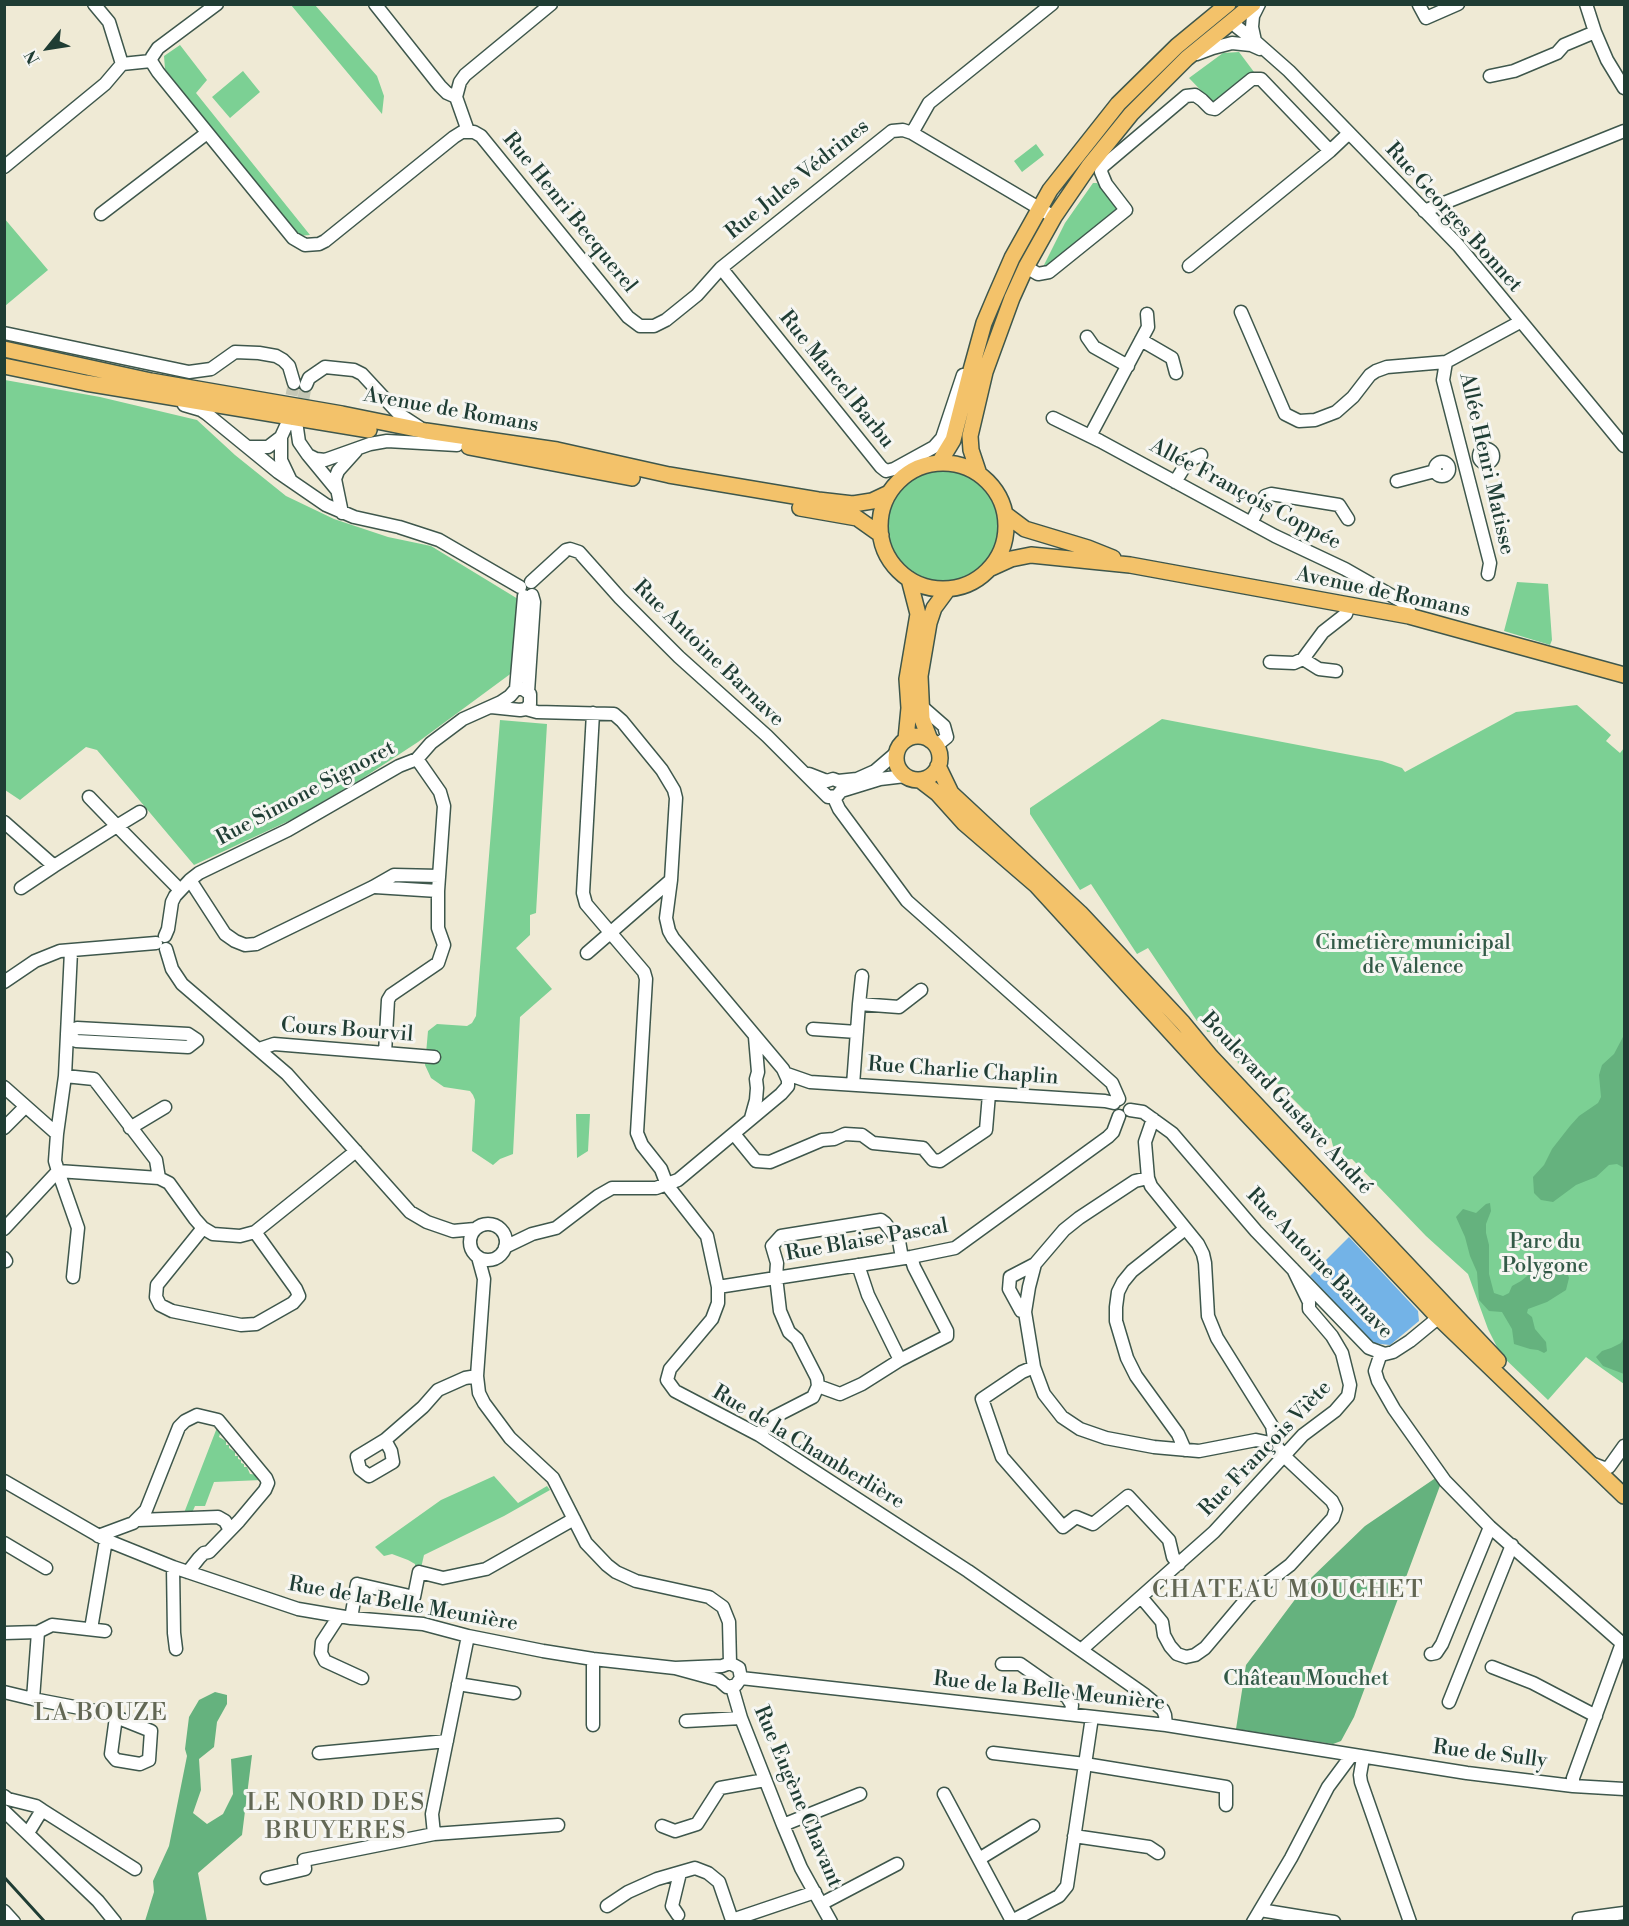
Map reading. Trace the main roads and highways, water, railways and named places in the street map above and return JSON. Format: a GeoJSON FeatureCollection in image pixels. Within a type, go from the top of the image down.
{"type":"FeatureCollection","features":[{"type":"Feature","properties":{"kind":"main road"},"geometry":{"type":"LineString","coordinates":[[939,463],[953,440],[963,410],[984,323],[1004,274],[1050,190],[1118,104],[1177,46],[1227,12],[1253,4]]}},
{"type":"Feature","properties":{"kind":"main road"},"geometry":{"type":"LineString","coordinates":[[979,474],[963,410],[985,372],[999,329],[1026,267],[1054,217],[1109,151],[1131,114],[1187,58],[1227,12]]}},
{"type":"Feature","properties":{"kind":"main road","name":"Avenue de Romans"},"geometry":{"type":"LineString","coordinates":[[4,349],[151,381],[426,431],[557,450],[669,474],[827,502],[862,503],[889,493]]}},
{"type":"Feature","properties":{"kind":"main road","name":"Avenue de Romans"},"geometry":{"type":"LineString","coordinates":[[4,366],[86,383],[457,445],[845,516],[864,522],[881,535]]}},
{"type":"Feature","properties":{"kind":"main road"},"geometry":{"type":"LineString","coordinates":[[939,463],[960,465],[979,474],[996,492],[1005,514],[1005,538],[996,560],[989,570],[974,581],[948,589],[934,589],[909,579],[901,573],[887,555],[881,535],[882,509],[889,493],[911,472],[939,463]]}},
{"type":"Feature","properties":{"kind":"main road","name":"Avenue de Romans"},"geometry":{"type":"LineString","coordinates":[[1005,514],[1025,529],[1088,548],[1130,565]]}},
{"type":"Feature","properties":{"kind":"main road","name":"Avenue de Romans"},"geometry":{"type":"LineString","coordinates":[[989,570],[1011,559],[1031,555],[1130,565],[1409,616],[1624,675]]}},
{"type":"Feature","properties":{"kind":"main road"},"geometry":{"type":"LineString","coordinates":[[906,740],[909,708],[907,679],[918,614],[909,579]]}},
{"type":"Feature","properties":{"kind":"main road","name":"Boulevard Gustave André"},"geometry":{"type":"LineString","coordinates":[[948,589],[934,608],[929,623],[920,676],[920,705],[922,719],[940,759],[938,766],[951,793],[1080,913],[1541,1411],[1624,1496]]}},
{"type":"Feature","properties":{"kind":"main road"},"geometry":{"type":"LineString","coordinates":[[906,740],[914,736],[922,736],[933,743]]}},
{"type":"Feature","properties":{"kind":"main road","name":"Boulevard Gustave André"},"geometry":{"type":"LineString","coordinates":[[906,740],[901,743],[896,753],[897,766],[937,793],[964,823],[1036,885],[1207,1072],[1440,1315],[1541,1411],[1610,1467],[1624,1482]]}},
{"type":"Feature","properties":{"kind":"main road"},"geometry":{"type":"LineString","coordinates":[[913,778],[931,776],[938,766]]}},
{"type":"Feature","properties":{"kind":"water"},"geometry":{"type":"Polygon","coordinates":[[[1349,1237],[1418,1311],[1419,1321],[1390,1345],[1372,1343],[1310,1276],[1349,1237]]]}},
{"type":"Feature","properties":{"kind":"tunnel"},"geometry":{"type":"LineString","coordinates":[[288,413],[294,383]]}},
{"type":"Feature","properties":{"kind":"tunnel"},"geometry":{"type":"LineString","coordinates":[[300,416],[306,385]]}},
{"type":"Feature","properties":{"kind":"railway"},"geometry":{"type":"LineString","coordinates":[[4,1877],[45,1922]]}},
{"type":"Feature","properties":{"kind":"district","name":"CHATEAU MOUCHET"},"geometry":{"type":"Point","coordinates":[1288,1591]}},
{"type":"Feature","properties":{"kind":"district","name":"LA BOUZE"},"geometry":{"type":"Point","coordinates":[101,1714]}},
{"type":"Feature","properties":{"kind":"district","name":"LE NORD DES BRUYERES"},"geometry":{"type":"Point","coordinates":[336,1818]}},
{"type":"Feature","properties":{"kind":"park label","name":"Cimetière municipal de Valence"},"geometry":{"type":"Point","coordinates":[1413,956]}},
{"type":"Feature","properties":{"kind":"park label","name":"Parc du Polygone"},"geometry":{"type":"Point","coordinates":[1545,1255]}},
{"type":"Feature","properties":{"kind":"park label","name":"Château Mouchet"},"geometry":{"type":"Point","coordinates":[1306,1680]}}]}
